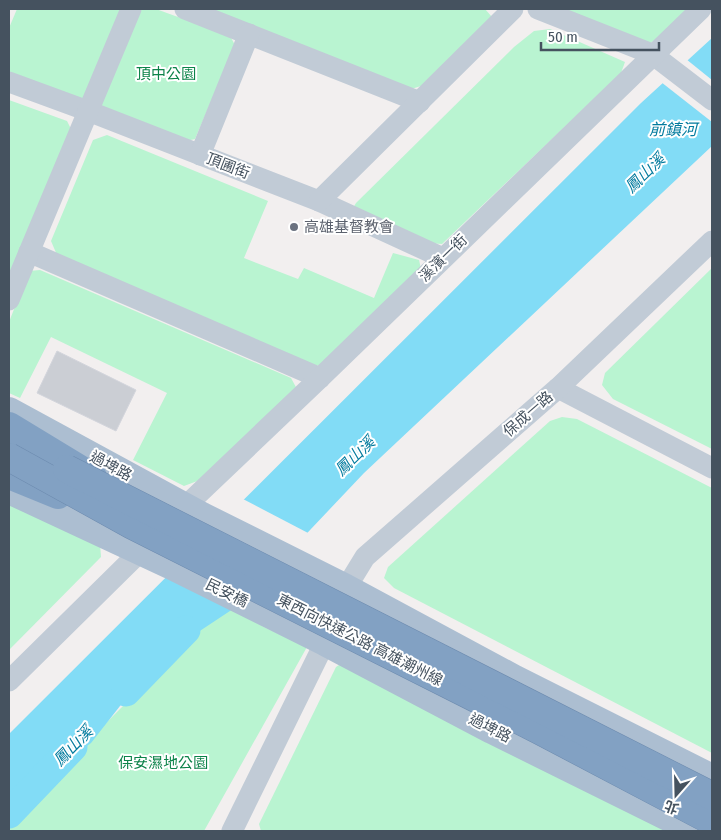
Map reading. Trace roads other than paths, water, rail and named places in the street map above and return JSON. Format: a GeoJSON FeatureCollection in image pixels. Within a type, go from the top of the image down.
{"type":"FeatureCollection","features":[{"type":"Feature","properties":{"kind":"highway"},"geometry":{"type":"LineString","coordinates":[[9,426],[138,516]]}},
{"type":"Feature","properties":{"kind":"highway","name":"東西向快速公路 高雄潮州線"},"geometry":{"type":"LineString","coordinates":[[9,439],[138,516],[712,821]]}},
{"type":"Feature","properties":{"kind":"highway","name":"東西向快速公路 高雄潮州線"},"geometry":{"type":"LineString","coordinates":[[9,457],[138,516],[712,796]]}},
{"type":"Feature","properties":{"kind":"highway"},"geometry":{"type":"LineString","coordinates":[[9,475],[138,516]]}},
{"type":"Feature","properties":{"kind":"main road","name":"過埤路"},"geometry":{"type":"LineString","coordinates":[[9,411],[184,506],[346,588]]}},
{"type":"Feature","properties":{"kind":"main road"},"geometry":{"type":"LineString","coordinates":[[9,490],[140,552]]}},
{"type":"Feature","properties":{"kind":"main road","name":"民安橋"},"geometry":{"type":"LineString","coordinates":[[140,552],[285,622]]}},
{"type":"Feature","properties":{"kind":"main road"},"geometry":{"type":"LineString","coordinates":[[346,588],[515,679],[712,778]]}},
{"type":"Feature","properties":{"kind":"main road","name":"過埤路"},"geometry":{"type":"LineString","coordinates":[[285,622],[492,730],[696,831]]}},
{"type":"Feature","properties":{"kind":"street"},"geometry":{"type":"LineString","coordinates":[[9,300],[131,9]]}},
{"type":"Feature","properties":{"kind":"street"},"geometry":{"type":"LineString","coordinates":[[185,9],[420,102]]}},
{"type":"Feature","properties":{"kind":"street"},"geometry":{"type":"LineString","coordinates":[[319,201],[513,9]]}},
{"type":"Feature","properties":{"kind":"street"},"geometry":{"type":"LineString","coordinates":[[538,9],[652,54],[712,100]]}},
{"type":"Feature","properties":{"kind":"street","name":"溪濱一街"},"geometry":{"type":"LineString","coordinates":[[9,681],[184,506],[320,378],[652,54],[701,9]]}},
{"type":"Feature","properties":{"kind":"street"},"geometry":{"type":"LineString","coordinates":[[200,155],[249,34]]}},
{"type":"Feature","properties":{"kind":"street","name":"頂圃街"},"geometry":{"type":"LineString","coordinates":[[9,82],[319,201],[443,258]]}},
{"type":"Feature","properties":{"kind":"street","name":"保成一路"},"geometry":{"type":"LineString","coordinates":[[234,830],[326,642],[346,588],[365,557],[558,388],[712,241]]}},
{"type":"Feature","properties":{"kind":"street"},"geometry":{"type":"LineString","coordinates":[[29,252],[320,378]]}},
{"type":"Feature","properties":{"kind":"street"},"geometry":{"type":"LineString","coordinates":[[558,388],[712,468]]}},
{"type":"Feature","properties":{"kind":"water","name":"前鎮河"},"geometry":{"type":"Polygon","coordinates":[[[712,38],[712,146],[364,473],[239,605],[156,660],[91,743],[9,803],[9,734],[641,103],[712,38]]]}},
{"type":"Feature","properties":{"kind":"waterway","name":"鳳山溪"},"geometry":{"type":"LineString","coordinates":[[126,692],[186,630]]}},
{"type":"Feature","properties":{"kind":"waterway","name":"鳳山溪"},"geometry":{"type":"LineString","coordinates":[[9,814],[73,747]]}},
{"type":"Feature","properties":{"kind":"place","name":"高雄基督教會"},"geometry":{"type":"Point","coordinates":[294,227]}},
{"type":"Feature","properties":{"kind":"park label","name":"頂中公園"},"geometry":{"type":"Point","coordinates":[166,74]}},
{"type":"Feature","properties":{"kind":"park label","name":"保安濕地公園"},"geometry":{"type":"Point","coordinates":[163,763]}}]}
